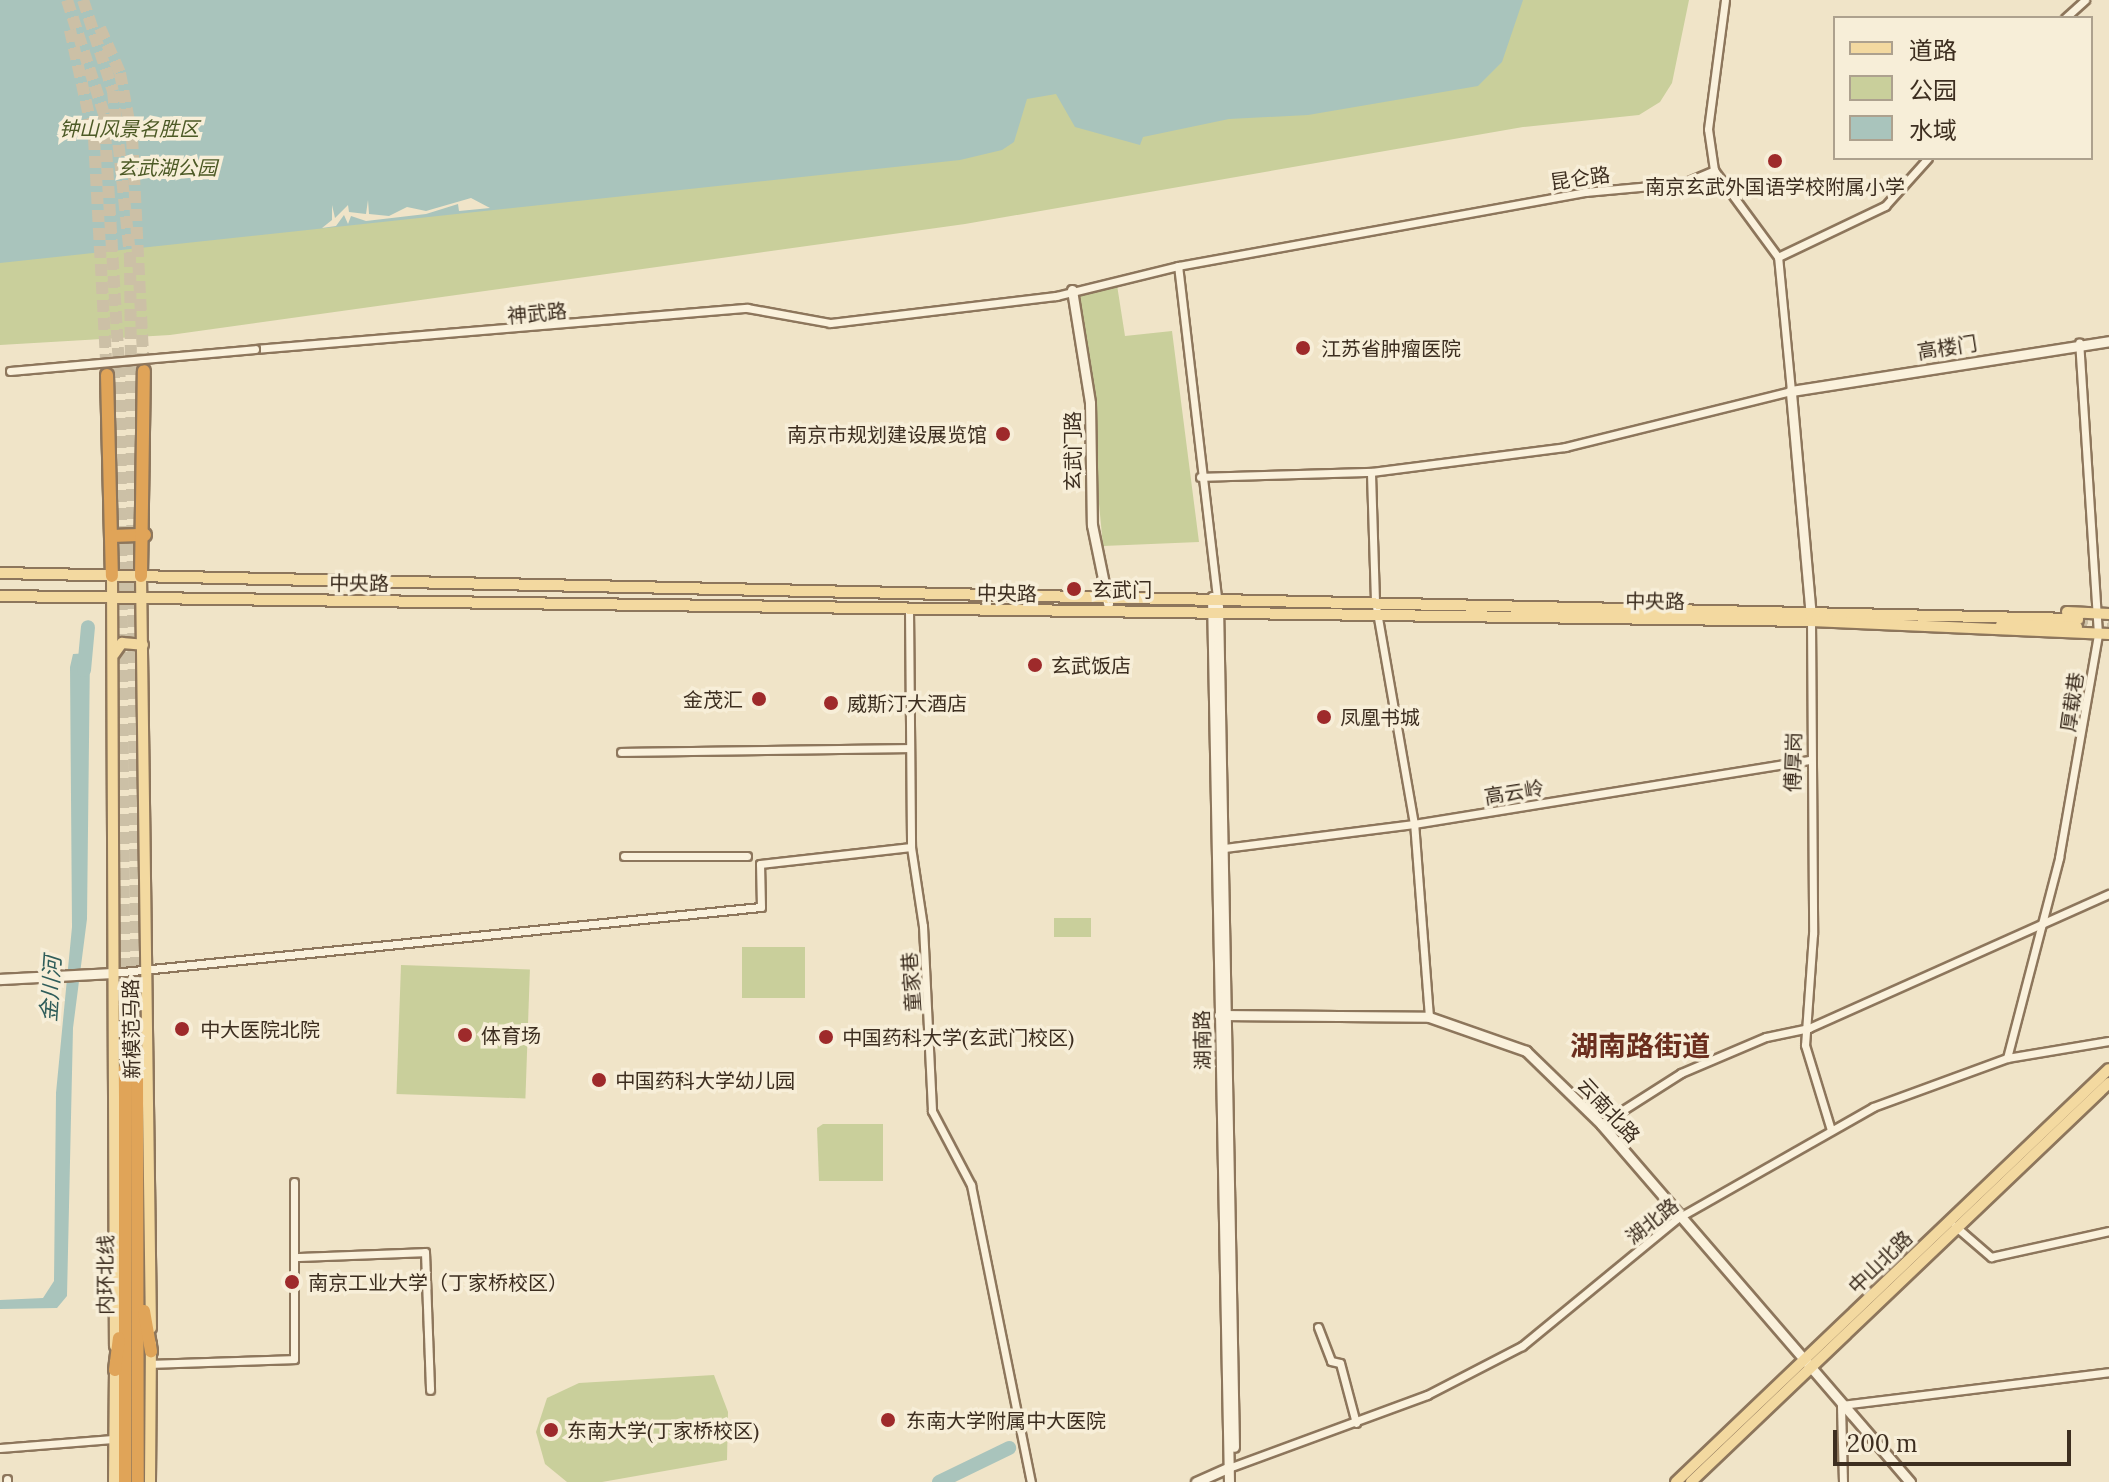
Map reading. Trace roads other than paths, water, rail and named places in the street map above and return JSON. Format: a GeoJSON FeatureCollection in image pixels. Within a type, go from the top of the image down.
{"type":"FeatureCollection","features":[{"type":"Feature","properties":{"kind":"highway"},"geometry":{"type":"LineString","coordinates":[[141,576],[145,535],[144,371]]}},
{"type":"Feature","properties":{"kind":"highway"},"geometry":{"type":"LineString","coordinates":[[107,375],[112,576]]}},
{"type":"Feature","properties":{"kind":"highway"},"geometry":{"type":"LineString","coordinates":[[112,536],[145,535]]}},
{"type":"Feature","properties":{"kind":"highway","name":"内环北线"},"geometry":{"type":"LineString","coordinates":[[125,1482],[131,1278],[131,1068]]}},
{"type":"Feature","properties":{"kind":"highway"},"geometry":{"type":"LineString","coordinates":[[131,1278],[151,1358]]}},
{"type":"Feature","properties":{"kind":"highway"},"geometry":{"type":"LineString","coordinates":[[115,1370],[131,1278]]}},
{"type":"Feature","properties":{"kind":"highway","name":"内环北线"},"geometry":{"type":"LineString","coordinates":[[131,1278],[138,1482]]}},
{"type":"Feature","properties":{"kind":"main road","name":"中央路"},"geometry":{"type":"LineString","coordinates":[[0,573],[1106,594],[2078,623],[1963,616]]}},
{"type":"Feature","properties":{"kind":"main road","name":"新模范马路"},"geometry":{"type":"LineString","coordinates":[[112,576],[114,1482]]}},
{"type":"Feature","properties":{"kind":"main road","name":"新模范马路"},"geometry":{"type":"LineString","coordinates":[[141,576],[148,970],[150,1482]]}},
{"type":"Feature","properties":{"kind":"main road","name":"中央路"},"geometry":{"type":"LineString","coordinates":[[0,596],[1376,616],[2104,614]]}},
{"type":"Feature","properties":{"kind":"main road","name":"中央路"},"geometry":{"type":"LineString","coordinates":[[1812,616],[2104,634]]}},
{"type":"Feature","properties":{"kind":"main road"},"geometry":{"type":"LineString","coordinates":[[114,654],[122,643],[143,645]]}},
{"type":"Feature","properties":{"kind":"main road","name":"中山北路"},"geometry":{"type":"LineString","coordinates":[[1691,1482],[1810,1361],[2109,1069]]}},
{"type":"Feature","properties":{"kind":"main road","name":"中山北路"},"geometry":{"type":"LineString","coordinates":[[1676,1482],[1916,1265],[2109,1083]]}},
{"type":"Feature","properties":{"kind":"street"},"geometry":{"type":"LineString","coordinates":[[1200,477],[1371,472],[1565,447],[1791,391],[1778,257],[1714,170],[1708,129],[1725,0]]}},
{"type":"Feature","properties":{"kind":"street"},"geometry":{"type":"LineString","coordinates":[[2067,16],[2085,0]]}},
{"type":"Feature","properties":{"kind":"street"},"geometry":{"type":"LineString","coordinates":[[1778,257],[1885,206],[1926,160]]}},
{"type":"Feature","properties":{"kind":"street","name":"昆仑路"},"geometry":{"type":"LineString","coordinates":[[1178,266],[1208,256],[1585,192],[1684,183],[1714,170]]}},
{"type":"Feature","properties":{"kind":"street"},"geometry":{"type":"LineString","coordinates":[[1178,266],[1214,597]]}},
{"type":"Feature","properties":{"kind":"street","name":"神武路"},"geometry":{"type":"LineString","coordinates":[[0,372],[747,308],[830,323],[1072,290],[1178,266]]}},
{"type":"Feature","properties":{"kind":"street","name":"玄武门路"},"geometry":{"type":"LineString","coordinates":[[1072,290],[1087,365],[1092,525],[1110,612]]}},
{"type":"Feature","properties":{"kind":"street","name":"高楼门"},"geometry":{"type":"LineString","coordinates":[[1791,391],[2079,343],[2109,341]]}},
{"type":"Feature","properties":{"kind":"street","name":"厚载巷"},"geometry":{"type":"LineString","coordinates":[[2007,1058],[2041,927],[2104,634],[2079,343]]}},
{"type":"Feature","properties":{"kind":"street","name":"傅厚岗"},"geometry":{"type":"LineString","coordinates":[[1791,391],[1812,616],[1809,1067],[1831,1130]]}},
{"type":"Feature","properties":{"kind":"street"},"geometry":{"type":"LineString","coordinates":[[1371,472],[1376,616],[1414,824],[1429,1017]]}},
{"type":"Feature","properties":{"kind":"street","name":"湖南路"},"geometry":{"type":"LineString","coordinates":[[1214,597],[1224,848],[1223,1015]]}},
{"type":"Feature","properties":{"kind":"street","name":"童家巷"},"geometry":{"type":"LineString","coordinates":[[909,609],[911,847],[923,926],[932,1111],[971,1185],[1030,1481]]}},
{"type":"Feature","properties":{"kind":"street","name":"湖南路"},"geometry":{"type":"LineString","coordinates":[[1215,614],[1232,1482]]}},
{"type":"Feature","properties":{"kind":"street"},"geometry":{"type":"LineString","coordinates":[[621,752],[910,748]]}},
{"type":"Feature","properties":{"kind":"street","name":"高云岭"},"geometry":{"type":"LineString","coordinates":[[1224,848],[1414,824],[1809,760]]}},
{"type":"Feature","properties":{"kind":"street"},"geometry":{"type":"LineString","coordinates":[[0,979],[148,970],[626,917],[761,907],[760,864],[911,847]]}},
{"type":"Feature","properties":{"kind":"street"},"geometry":{"type":"LineString","coordinates":[[624,856],[747,856]]}},
{"type":"Feature","properties":{"kind":"street"},"geometry":{"type":"LineString","coordinates":[[1601,1124],[1681,1073],[1766,1037],[1809,1028],[2109,894]]}},
{"type":"Feature","properties":{"kind":"street","name":"云南北路"},"geometry":{"type":"LineString","coordinates":[[1223,1015],[1429,1017],[1526,1051],[1601,1124],[1678,1218],[1810,1361],[1841,1405],[1910,1482]]}},
{"type":"Feature","properties":{"kind":"street","name":"湖北路"},"geometry":{"type":"LineString","coordinates":[[1231,1467],[1356,1423],[1522,1346],[1678,1218],[1873,1107],[2007,1058],[2109,1041]]}},
{"type":"Feature","properties":{"kind":"street"},"geometry":{"type":"LineString","coordinates":[[151,1358],[294,1359],[294,1182]]}},
{"type":"Feature","properties":{"kind":"street"},"geometry":{"type":"LineString","coordinates":[[1955,1226],[1991,1257],[2109,1231]]}},
{"type":"Feature","properties":{"kind":"street"},"geometry":{"type":"LineString","coordinates":[[296,1257],[425,1252],[430,1390]]}},
{"type":"Feature","properties":{"kind":"street"},"geometry":{"type":"LineString","coordinates":[[1318,1327],[1331,1361],[1340,1363],[1356,1423]]}},
{"type":"Feature","properties":{"kind":"street"},"geometry":{"type":"LineString","coordinates":[[1843,1482],[1841,1405],[2109,1372]]}},
{"type":"Feature","properties":{"kind":"street"},"geometry":{"type":"LineString","coordinates":[[0,1448],[113,1439]]}},
{"type":"Feature","properties":{"kind":"street"},"geometry":{"type":"LineString","coordinates":[[1196,1482],[1231,1467]]}},
{"type":"Feature","properties":{"kind":"water","name":"玄武湖公园"},"geometry":{"type":"Polygon","coordinates":[[[0,0],[1523,0],[1502,62],[1478,86],[1308,115],[1229,119],[1143,137],[1140,145],[1075,127],[1056,94],[1027,99],[1014,142],[1002,150],[960,160],[0,263],[0,0]]]}},
{"type":"Feature","properties":{"kind":"water"},"geometry":{"type":"Polygon","coordinates":[[[90,653],[87,919],[73,1028],[67,1296],[57,1308],[0,1309],[0,1300],[43,1298],[54,1281],[56,1093],[72,927],[70,667],[73,654],[90,653]]]}},
{"type":"Feature","properties":{"kind":"waterway","name":"金川河"},"geometry":{"type":"LineString","coordinates":[[84,670],[88,627]]}},
{"type":"Feature","properties":{"kind":"waterway"},"geometry":{"type":"LineString","coordinates":[[939,1482],[1009,1448]]}},
{"type":"Feature","properties":{"kind":"tunnel"},"geometry":{"type":"LineString","coordinates":[[67,0],[104,114],[120,382],[125,1068]]}},
{"type":"Feature","properties":{"kind":"tunnel"},"geometry":{"type":"LineString","coordinates":[[83,0],[113,91],[130,255],[137,1069]]}},
{"type":"Feature","properties":{"kind":"tunnel"},"geometry":{"type":"LineString","coordinates":[[100,28],[120,73],[132,137],[144,371]]}},
{"type":"Feature","properties":{"kind":"tunnel"},"geometry":{"type":"LineString","coordinates":[[70,30],[94,138],[107,375]]}},
{"type":"Feature","properties":{"kind":"tunnel"},"geometry":{"type":"LineString","coordinates":[[2078,619],[2109,620]]}},
{"type":"Feature","properties":{"kind":"tunnel"},"geometry":{"type":"LineString","coordinates":[[2077,627],[2109,628]]}},
{"type":"Feature","properties":{"kind":"place","name":"南京玄武外国语学校附属小学"},"geometry":{"type":"Point","coordinates":[1775,161]}},
{"type":"Feature","properties":{"kind":"place","name":"江苏省肿瘤医院"},"geometry":{"type":"Point","coordinates":[1303,348]}},
{"type":"Feature","properties":{"kind":"place","name":"南京市规划建设展览馆"},"geometry":{"type":"Point","coordinates":[1003,434]}},
{"type":"Feature","properties":{"kind":"place","name":"玄武门"},"geometry":{"type":"Point","coordinates":[1074,589]}},
{"type":"Feature","properties":{"kind":"place","name":"玄武饭店"},"geometry":{"type":"Point","coordinates":[1035,665]}},
{"type":"Feature","properties":{"kind":"place","name":"金茂汇"},"geometry":{"type":"Point","coordinates":[759,699]}},
{"type":"Feature","properties":{"kind":"place","name":"威斯汀大酒店"},"geometry":{"type":"Point","coordinates":[831,703]}},
{"type":"Feature","properties":{"kind":"place","name":"凤凰书城"},"geometry":{"type":"Point","coordinates":[1324,717]}},
{"type":"Feature","properties":{"kind":"place","name":"中大医院北院"},"geometry":{"type":"Point","coordinates":[182,1029]}},
{"type":"Feature","properties":{"kind":"place","name":"体育场"},"geometry":{"type":"Point","coordinates":[465,1035]}},
{"type":"Feature","properties":{"kind":"place","name":"中国药科大学(玄武门校区)"},"geometry":{"type":"Point","coordinates":[826,1037]}},
{"type":"Feature","properties":{"kind":"place","name":"中国药科大学幼儿园"},"geometry":{"type":"Point","coordinates":[599,1080]}},
{"type":"Feature","properties":{"kind":"place","name":"南京工业大学（丁家桥校区）"},"geometry":{"type":"Point","coordinates":[292,1282]}},
{"type":"Feature","properties":{"kind":"place","name":"东南大学附属中大医院"},"geometry":{"type":"Point","coordinates":[888,1420]}},
{"type":"Feature","properties":{"kind":"place","name":"东南大学(丁家桥校区)"},"geometry":{"type":"Point","coordinates":[551,1430]}},
{"type":"Feature","properties":{"kind":"district","name":"湖南路街道"},"geometry":{"type":"Point","coordinates":[1640,1046]}},
{"type":"Feature","properties":{"kind":"park label","name":"钟山风景名胜区"},"geometry":{"type":"Point","coordinates":[129,128]}}]}
